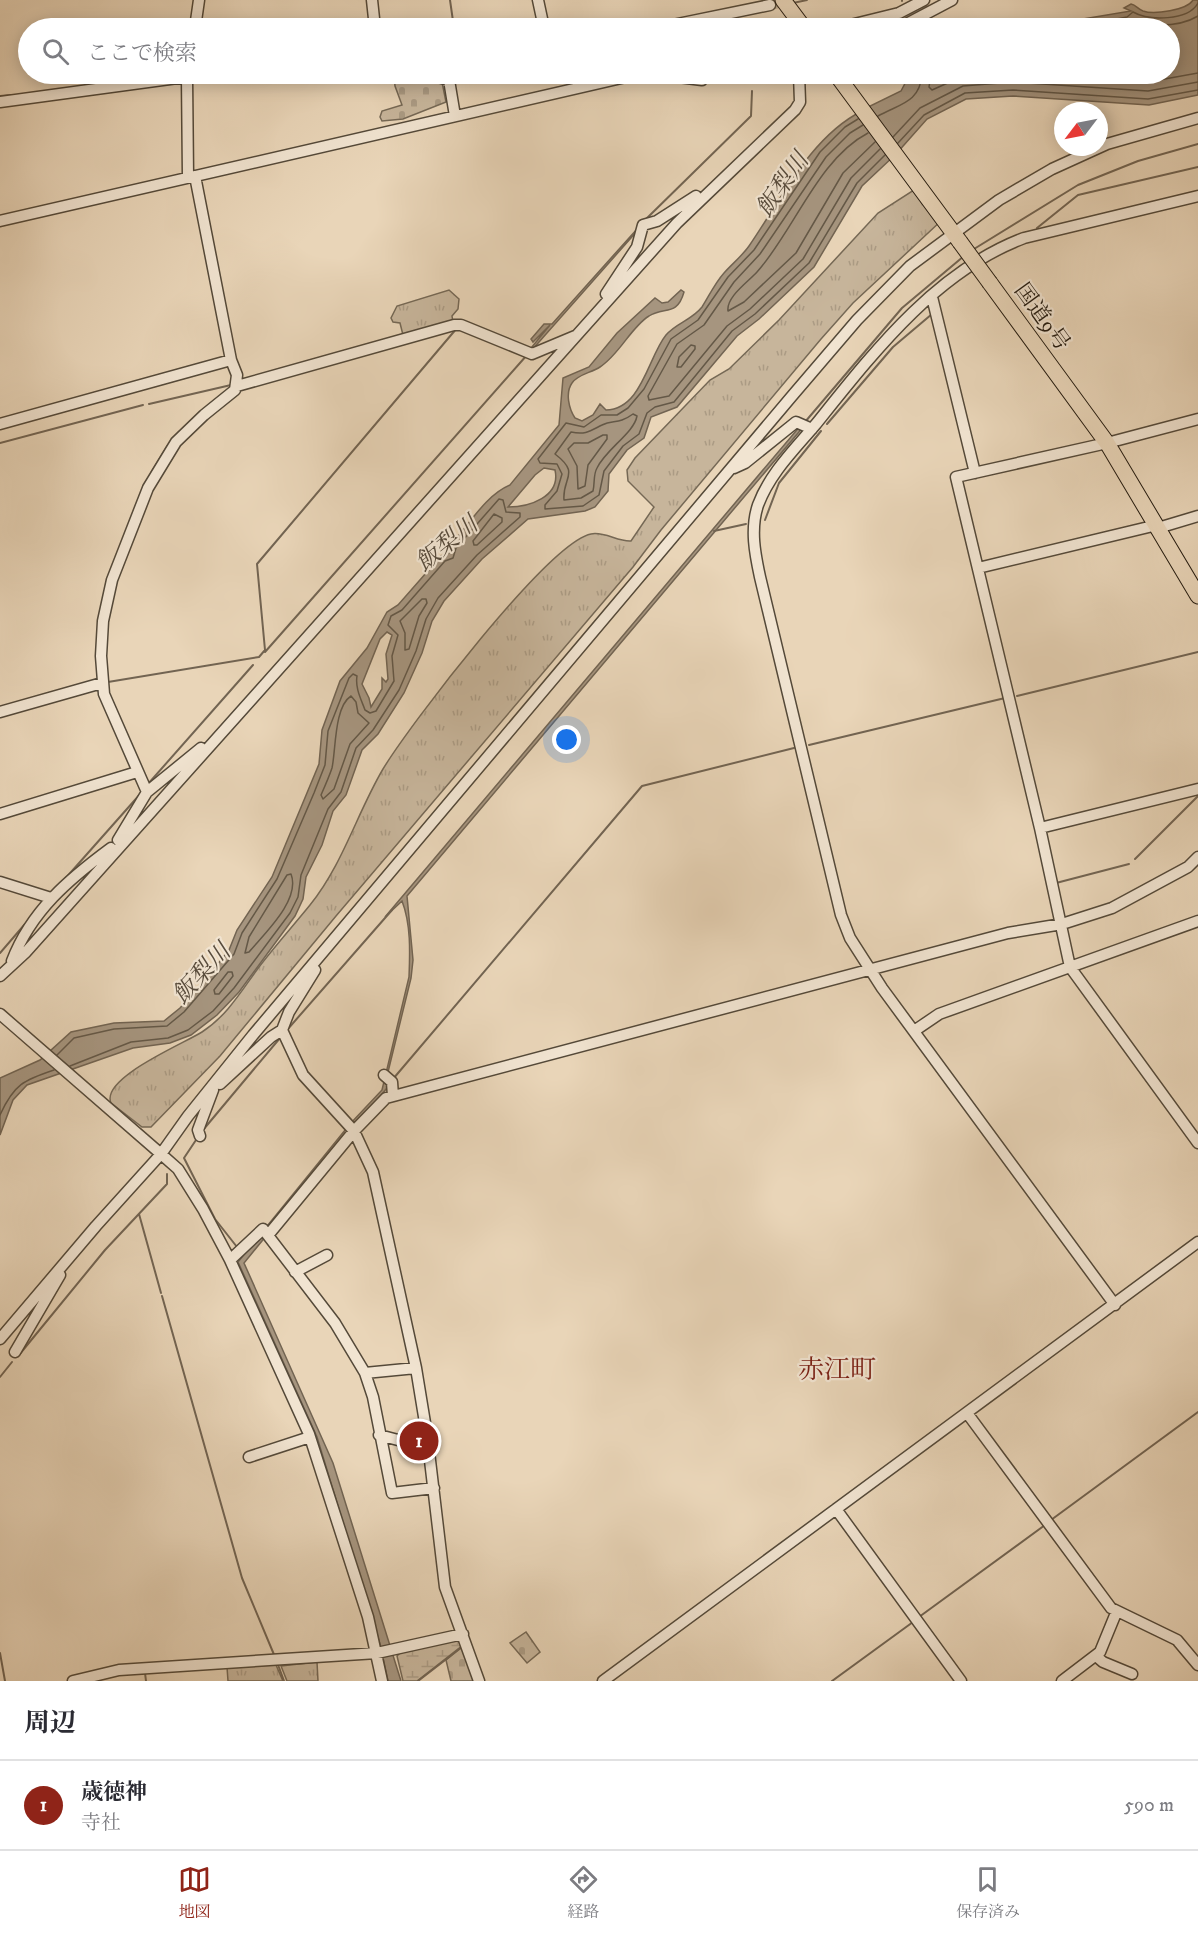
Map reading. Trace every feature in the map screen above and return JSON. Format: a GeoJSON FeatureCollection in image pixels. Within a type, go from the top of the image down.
{"type":"FeatureCollection","features":[{"type":"Feature","properties":{"kind":"highway"},"geometry":{"type":"LineString","coordinates":[[777,2],[794,18]]}},
{"type":"Feature","properties":{"kind":"highway","name":"国道9号"},"geometry":{"type":"LineString","coordinates":[[844,84],[1107,443],[1198,596]]}},
{"type":"Feature","properties":{"kind":"street"},"geometry":{"type":"LineString","coordinates":[[196,18],[199,0]]}},
{"type":"Feature","properties":{"kind":"street"},"geometry":{"type":"LineString","coordinates":[[372,0],[374,18]]}},
{"type":"Feature","properties":{"kind":"street"},"geometry":{"type":"LineString","coordinates":[[538,0],[542,18]]}},
{"type":"Feature","properties":{"kind":"street"},"geometry":{"type":"LineString","coordinates":[[879,18],[899,13],[924,0]]}},
{"type":"Feature","properties":{"kind":"street"},"geometry":{"type":"LineString","coordinates":[[918,18],[952,0]]}},
{"type":"Feature","properties":{"kind":"street"},"geometry":{"type":"LineString","coordinates":[[704,18],[777,2]]}},
{"type":"Feature","properties":{"kind":"street"},"geometry":{"type":"LineString","coordinates":[[0,102],[131,84]]}},
{"type":"Feature","properties":{"kind":"street"},"geometry":{"type":"LineString","coordinates":[[189,84],[192,177],[231,360],[237,375],[237,386]]}},
{"type":"Feature","properties":{"kind":"street"},"geometry":{"type":"LineString","coordinates":[[453,84],[455,116]]}},
{"type":"Feature","properties":{"kind":"street"},"geometry":{"type":"LineString","coordinates":[[0,221],[595,84]]}},
{"type":"Feature","properties":{"kind":"street"},"geometry":{"type":"LineString","coordinates":[[0,976],[26,952],[606,302],[705,195],[795,110],[800,102],[799,84]]}},
{"type":"Feature","properties":{"kind":"street"},"geometry":{"type":"LineString","coordinates":[[0,1339],[857,320],[910,266],[955,235],[999,200],[1077,157],[1123,138],[1198,118]]}},
{"type":"Feature","properties":{"kind":"street"},"geometry":{"type":"LineString","coordinates":[[606,302],[605,295],[640,242],[643,225],[657,221],[697,195],[705,195]]}},
{"type":"Feature","properties":{"kind":"street"},"geometry":{"type":"LineString","coordinates":[[1115,1305],[914,1031],[854,944],[841,915],[755,551],[756,516],[766,488],[778,468],[892,333],[932,297],[985,257],[1024,238],[1198,195]]}},
{"type":"Feature","properties":{"kind":"street"},"geometry":{"type":"LineString","coordinates":[[932,297],[975,473]]}},
{"type":"Feature","properties":{"kind":"street"},"geometry":{"type":"LineString","coordinates":[[147,792],[108,707],[102,683],[103,621],[112,580],[141,501],[158,468],[176,442],[237,386],[454,325],[461,325],[532,354],[577,335]]}},
{"type":"Feature","properties":{"kind":"street"},"geometry":{"type":"LineString","coordinates":[[0,424],[231,360]]}},
{"type":"Feature","properties":{"kind":"street"},"geometry":{"type":"LineString","coordinates":[[1198,419],[1107,443],[956,477],[1040,828],[1070,967],[1198,1143]]}},
{"type":"Feature","properties":{"kind":"street"},"geometry":{"type":"LineString","coordinates":[[732,467],[746,463],[796,422],[812,429]]}},
{"type":"Feature","properties":{"kind":"street"},"geometry":{"type":"LineString","coordinates":[[978,568],[1198,516]]}},
{"type":"Feature","properties":{"kind":"street"},"geometry":{"type":"LineString","coordinates":[[0,712],[102,683]]}},
{"type":"Feature","properties":{"kind":"street"},"geometry":{"type":"LineString","coordinates":[[119,846],[118,840],[147,792],[202,747],[210,745]]}},
{"type":"Feature","properties":{"kind":"street"},"geometry":{"type":"LineString","coordinates":[[0,814],[136,772]]}},
{"type":"Feature","properties":{"kind":"street"},"geometry":{"type":"LineString","coordinates":[[1040,828],[1198,789]]}},
{"type":"Feature","properties":{"kind":"street"},"geometry":{"type":"LineString","coordinates":[[11,964],[35,917],[51,898],[67,881],[111,848],[119,846]]}},
{"type":"Feature","properties":{"kind":"street"},"geometry":{"type":"LineString","coordinates":[[267,1232],[351,1129],[382,1101],[393,1096],[1008,933],[1062,924],[1118,905],[1188,867],[1198,857]]}},
{"type":"Feature","properties":{"kind":"street"},"geometry":{"type":"LineString","coordinates":[[0,882],[51,898]]}},
{"type":"Feature","properties":{"kind":"street"},"geometry":{"type":"LineString","coordinates":[[914,1031],[939,1014],[1198,921]]}},
{"type":"Feature","properties":{"kind":"street"},"geometry":{"type":"LineString","coordinates":[[200,1135],[211,1089],[282,1029],[289,1012],[319,964],[318,959]]}},
{"type":"Feature","properties":{"kind":"street"},"geometry":{"type":"LineString","coordinates":[[0,1014],[178,1169],[192,1188],[230,1260],[310,1437],[379,1653],[382,1681]]}},
{"type":"Feature","properties":{"kind":"street"},"geometry":{"type":"LineString","coordinates":[[282,1029],[306,1080],[351,1129],[373,1172],[416,1368],[428,1435],[445,1587],[479,1681]]}},
{"type":"Feature","properties":{"kind":"street"},"geometry":{"type":"LineString","coordinates":[[389,1078],[393,1096]]}},
{"type":"Feature","properties":{"kind":"street"},"geometry":{"type":"LineString","coordinates":[[230,1260],[260,1230],[267,1232],[335,1323],[364,1373],[373,1397],[392,1493],[434,1488]]}},
{"type":"Feature","properties":{"kind":"street"},"geometry":{"type":"LineString","coordinates":[[603,1681],[1198,1242]]}},
{"type":"Feature","properties":{"kind":"street"},"geometry":{"type":"LineString","coordinates":[[296,1272],[327,1255]]}},
{"type":"Feature","properties":{"kind":"street"},"geometry":{"type":"LineString","coordinates":[[15,1352],[21,1338],[70,1261],[69,1257]]}},
{"type":"Feature","properties":{"kind":"street"},"geometry":{"type":"LineString","coordinates":[[364,1373],[416,1368]]}},
{"type":"Feature","properties":{"kind":"street"},"geometry":{"type":"LineString","coordinates":[[967,1413],[1116,1613],[1177,1640],[1198,1665]]}},
{"type":"Feature","properties":{"kind":"street"},"geometry":{"type":"LineString","coordinates":[[379,1435],[398,1440],[428,1435]]}},
{"type":"Feature","properties":{"kind":"street"},"geometry":{"type":"LineString","coordinates":[[249,1457],[310,1437]]}},
{"type":"Feature","properties":{"kind":"street"},"geometry":{"type":"LineString","coordinates":[[836,1509],[961,1681]]}},
{"type":"Feature","properties":{"kind":"street"},"geometry":{"type":"LineString","coordinates":[[1062,1681],[1096,1656],[1116,1613]]}},
{"type":"Feature","properties":{"kind":"street"},"geometry":{"type":"LineString","coordinates":[[73,1681],[119,1670],[379,1653],[463,1634]]}},
{"type":"Feature","properties":{"kind":"street"},"geometry":{"type":"LineString","coordinates":[[1096,1656],[1103,1662],[1132,1674]]}},
{"type":"Feature","properties":{"kind":"green space"},"geometry":{"type":"Polygon","coordinates":[[[395,84],[442,84],[446,102],[403,119],[382,121],[380,117],[382,111],[402,105],[395,84]]]}},
{"type":"Feature","properties":{"kind":"green space"},"geometry":{"type":"Polygon","coordinates":[[[917,188],[942,220],[853,303],[821,339],[661,530],[633,567],[220,1056],[151,1127],[142,1127],[111,1103],[111,1093],[130,1072],[211,1026],[234,1002],[265,959],[322,889],[341,856],[383,769],[420,715],[513,601],[544,568],[571,545],[591,534],[596,533],[631,541],[654,507],[628,481],[627,470],[635,458],[710,380],[729,369],[779,320],[878,213],[917,188]]]}},
{"type":"Feature","properties":{"kind":"green space"},"geometry":{"type":"Polygon","coordinates":[[[449,290],[459,299],[458,309],[452,316],[453,322],[403,335],[400,323],[393,322],[391,318],[397,306],[449,290]]]}},
{"type":"Feature","properties":{"kind":"green space"},"geometry":{"type":"Polygon","coordinates":[[[526,1632],[540,1652],[527,1663],[510,1643],[526,1632]]]}},
{"type":"Feature","properties":{"kind":"green space"},"geometry":{"type":"Polygon","coordinates":[[[460,1637],[463,1645],[417,1681],[403,1681],[397,1656],[400,1653],[460,1637]]]}},
{"type":"Feature","properties":{"kind":"green space"},"geometry":{"type":"Polygon","coordinates":[[[463,1646],[476,1681],[451,1681],[446,1660],[463,1646]]]}},
{"type":"Feature","properties":{"kind":"green space"},"geometry":{"type":"Polygon","coordinates":[[[317,1662],[318,1681],[287,1681],[281,1666],[317,1662]]]}},
{"type":"Feature","properties":{"kind":"green space"},"geometry":{"type":"Polygon","coordinates":[[[276,1665],[283,1681],[228,1681],[227,1667],[276,1665]]]}},
{"type":"Feature","properties":{"kind":"water"},"geometry":{"type":"Polygon","coordinates":[[[1193,0],[1198,0],[1198,95],[1149,105],[1013,96],[966,99],[927,119],[896,154],[864,109],[901,91],[905,84],[1180,84],[1180,18],[1089,18],[1131,11],[1124,8],[1131,4],[1148,12],[1162,12],[1184,6],[1193,0]]]}},
{"type":"Feature","properties":{"kind":"water"},"geometry":{"type":"Polygon","coordinates":[[[862,111],[895,155],[862,186],[814,267],[759,319],[737,336],[677,407],[651,417],[644,438],[627,450],[609,474],[608,491],[595,507],[585,511],[528,519],[482,559],[444,601],[432,621],[422,653],[404,693],[378,734],[362,750],[346,795],[333,811],[322,845],[306,877],[303,899],[295,916],[239,992],[217,1015],[191,1035],[170,1043],[133,1048],[27,1085],[13,1100],[0,1135],[0,1078],[40,1060],[71,1032],[114,1023],[164,1021],[180,1008],[200,986],[229,950],[237,930],[272,877],[319,764],[322,730],[340,681],[367,648],[387,612],[398,605],[441,556],[449,553],[449,547],[477,513],[492,497],[510,485],[559,425],[563,378],[589,367],[617,333],[655,298],[662,303],[668,302],[681,290],[684,292],[678,305],[670,310],[649,316],[607,362],[578,378],[572,383],[569,391],[573,414],[575,418],[582,421],[593,415],[600,404],[606,410],[628,401],[643,380],[666,335],[702,307],[721,277],[749,246],[798,171],[827,137],[844,122],[862,111]],[[544,468],[535,475],[508,507],[525,505],[542,499],[548,494],[556,479],[555,470],[544,468]],[[387,632],[380,639],[362,684],[371,707],[382,689],[382,678],[386,682],[388,679],[386,654],[392,635],[387,632]]]}},
{"type":"Feature","properties":{"kind":"water"},"geometry":{"type":"Polygon","coordinates":[[[637,229],[532,350],[531,348],[550,325],[533,342],[531,339],[544,324],[552,324],[637,229]]]}},
{"type":"Feature","properties":{"kind":"water"},"geometry":{"type":"Polygon","coordinates":[[[801,425],[804,426],[407,896],[413,960],[411,978],[388,1072],[391,1083],[244,1263],[333,1463],[401,1681],[388,1681],[380,1644],[317,1437],[238,1262],[350,1124],[382,1090],[409,977],[410,958],[408,929],[402,901],[385,917],[801,425]]]}},
{"type":"Feature","properties":{"kind":"waterway"},"geometry":{"type":"LineString","coordinates":[[450,0],[453,18]]}},
{"type":"Feature","properties":{"kind":"waterway"},"geometry":{"type":"LineString","coordinates":[[793,3],[807,0]]}},
{"type":"Feature","properties":{"kind":"waterway"},"geometry":{"type":"LineString","coordinates":[[645,220],[751,116],[752,91]]}},
{"type":"Feature","properties":{"kind":"waterway"},"geometry":{"type":"LineString","coordinates":[[0,96],[11,95]]}},
{"type":"Feature","properties":{"kind":"waterway"},"geometry":{"type":"LineString","coordinates":[[974,249],[1078,185],[1138,161],[1198,144]]}},
{"type":"Feature","properties":{"kind":"waterway"},"geometry":{"type":"LineString","coordinates":[[1037,228],[1078,195],[1198,167]]}},
{"type":"Feature","properties":{"kind":"waterway"},"geometry":{"type":"LineString","coordinates":[[805,422],[902,308],[964,256]]}},
{"type":"Feature","properties":{"kind":"waterway"},"geometry":{"type":"LineString","coordinates":[[827,424],[893,347],[932,314]]}},
{"type":"Feature","properties":{"kind":"waterway"},"geometry":{"type":"LineString","coordinates":[[108,682],[259,657],[265,650],[257,564],[457,328]]}},
{"type":"Feature","properties":{"kind":"waterway"},"geometry":{"type":"LineString","coordinates":[[265,652],[527,355]]}},
{"type":"Feature","properties":{"kind":"waterway"},"geometry":{"type":"LineString","coordinates":[[149,404],[231,385]]}},
{"type":"Feature","properties":{"kind":"waterway"},"geometry":{"type":"LineString","coordinates":[[0,443],[143,405]]}},
{"type":"Feature","properties":{"kind":"waterway"},"geometry":{"type":"LineString","coordinates":[[178,433],[195,417]]}},
{"type":"Feature","properties":{"kind":"waterway"},"geometry":{"type":"LineString","coordinates":[[765,520],[779,483],[821,431]]}},
{"type":"Feature","properties":{"kind":"waterway"},"geometry":{"type":"LineString","coordinates":[[151,473],[168,445]]}},
{"type":"Feature","properties":{"kind":"waterway"},"geometry":{"type":"LineString","coordinates":[[714,531],[746,524]]}},
{"type":"Feature","properties":{"kind":"waterway"},"geometry":{"type":"LineString","coordinates":[[1017,696],[1198,652]]}},
{"type":"Feature","properties":{"kind":"waterway"},"geometry":{"type":"LineString","coordinates":[[148,784],[253,665]]}},
{"type":"Feature","properties":{"kind":"waterway"},"geometry":{"type":"LineString","coordinates":[[809,745],[1005,698]]}},
{"type":"Feature","properties":{"kind":"waterway"},"geometry":{"type":"LineString","coordinates":[[393,1079],[642,786],[794,748]]}},
{"type":"Feature","properties":{"kind":"waterway"},"geometry":{"type":"LineString","coordinates":[[64,880],[142,792]]}},
{"type":"Feature","properties":{"kind":"waterway"},"geometry":{"type":"LineString","coordinates":[[1135,859],[1198,796]]}},
{"type":"Feature","properties":{"kind":"waterway"},"geometry":{"type":"LineString","coordinates":[[1056,883],[1129,864]]}},
{"type":"Feature","properties":{"kind":"waterway"},"geometry":{"type":"LineString","coordinates":[[287,1030],[392,910]]}},
{"type":"Feature","properties":{"kind":"waterway"},"geometry":{"type":"LineString","coordinates":[[0,953],[25,924]]}},
{"type":"Feature","properties":{"kind":"waterway"},"geometry":{"type":"LineString","coordinates":[[203,1130],[280,1038]]}},
{"type":"Feature","properties":{"kind":"waterway"},"geometry":{"type":"LineString","coordinates":[[198,1137],[184,1158],[215,1219],[237,1247]]}},
{"type":"Feature","properties":{"kind":"waterway"},"geometry":{"type":"LineString","coordinates":[[19,1355],[105,1250],[167,1184],[167,1174]]}},
{"type":"Feature","properties":{"kind":"waterway"},"geometry":{"type":"LineString","coordinates":[[139,1214],[161,1293]]}},
{"type":"Feature","properties":{"kind":"waterway"},"geometry":{"type":"LineString","coordinates":[[162,1296],[242,1578],[275,1657]]}},
{"type":"Feature","properties":{"kind":"waterway"},"geometry":{"type":"LineString","coordinates":[[0,1377],[12,1362]]}},
{"type":"Feature","properties":{"kind":"waterway"},"geometry":{"type":"LineString","coordinates":[[1051,1520],[1198,1412]]}},
{"type":"Feature","properties":{"kind":"waterway"},"geometry":{"type":"LineString","coordinates":[[919,1617],[1045,1525]]}},
{"type":"Feature","properties":{"kind":"waterway"},"geometry":{"type":"LineString","coordinates":[[832,1681],[913,1622]]}},
{"type":"Feature","properties":{"kind":"waterway"},"geometry":{"type":"LineString","coordinates":[[418,1681],[462,1647]]}},
{"type":"Feature","properties":{"kind":"waterway"},"geometry":{"type":"LineString","coordinates":[[0,1653],[5,1681]]}},
{"type":"Feature","properties":{"kind":"waterway"},"geometry":{"type":"LineString","coordinates":[[277,1662],[284,1681]]}},
{"type":"Feature","properties":{"kind":"waterway"},"geometry":{"type":"LineString","coordinates":[[145,1673],[146,1681]]}},
{"type":"Feature","properties":{"kind":"tunnel"},"geometry":{"type":"LineString","coordinates":[[770,5],[794,0]]}},
{"type":"Feature","properties":{"kind":"place","name":"歳徳神"},"geometry":{"type":"Point","coordinates":[419,1441]}},
{"type":"Feature","properties":{"kind":"district","name":"赤江町"},"geometry":{"type":"Point","coordinates":[837,1370]}},
{"type":"Feature","properties":{"kind":"water label","name":"飯梨川"},"geometry":{"type":"Point","coordinates":[783,185]}},
{"type":"Feature","properties":{"kind":"water label","name":"飯梨川"},"geometry":{"type":"Point","coordinates":[447,544]}},
{"type":"Feature","properties":{"kind":"water label","name":"飯梨川"},"geometry":{"type":"Point","coordinates":[202,974]}}]}
